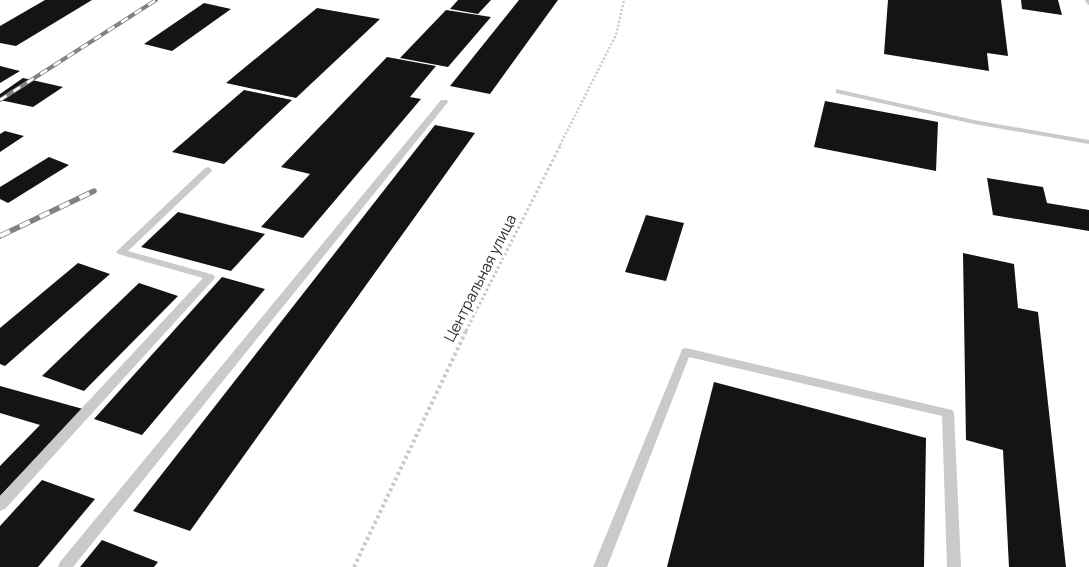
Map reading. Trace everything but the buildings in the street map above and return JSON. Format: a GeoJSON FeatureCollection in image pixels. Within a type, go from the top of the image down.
{"type":"FeatureCollection","features":[{"type":"Feature","properties":{"kind":"lane"},"geometry":{"type":"LineString","coordinates":[[840,91],[974,122],[1089,142]]}},
{"type":"Feature","properties":{"kind":"lane"},"geometry":{"type":"LineString","coordinates":[[65,567],[444,102]]}},
{"type":"Feature","properties":{"kind":"lane"},"geometry":{"type":"LineString","coordinates":[[0,505],[210,277],[121,252],[208,170]]}},
{"type":"Feature","properties":{"kind":"lane"},"geometry":{"type":"LineString","coordinates":[[600,567],[686,352],[948,413],[954,567]]}},
{"type":"Feature","properties":{"kind":"path","name":"Центральная улица"},"geometry":{"type":"LineString","coordinates":[[354,567],[450,362],[616,35],[624,0]]}},
{"type":"Feature","properties":{"kind":"railway"},"geometry":{"type":"LineString","coordinates":[[0,100],[156,0]]}},
{"type":"Feature","properties":{"kind":"railway"},"geometry":{"type":"LineString","coordinates":[[0,236],[94,191]]}}]}
